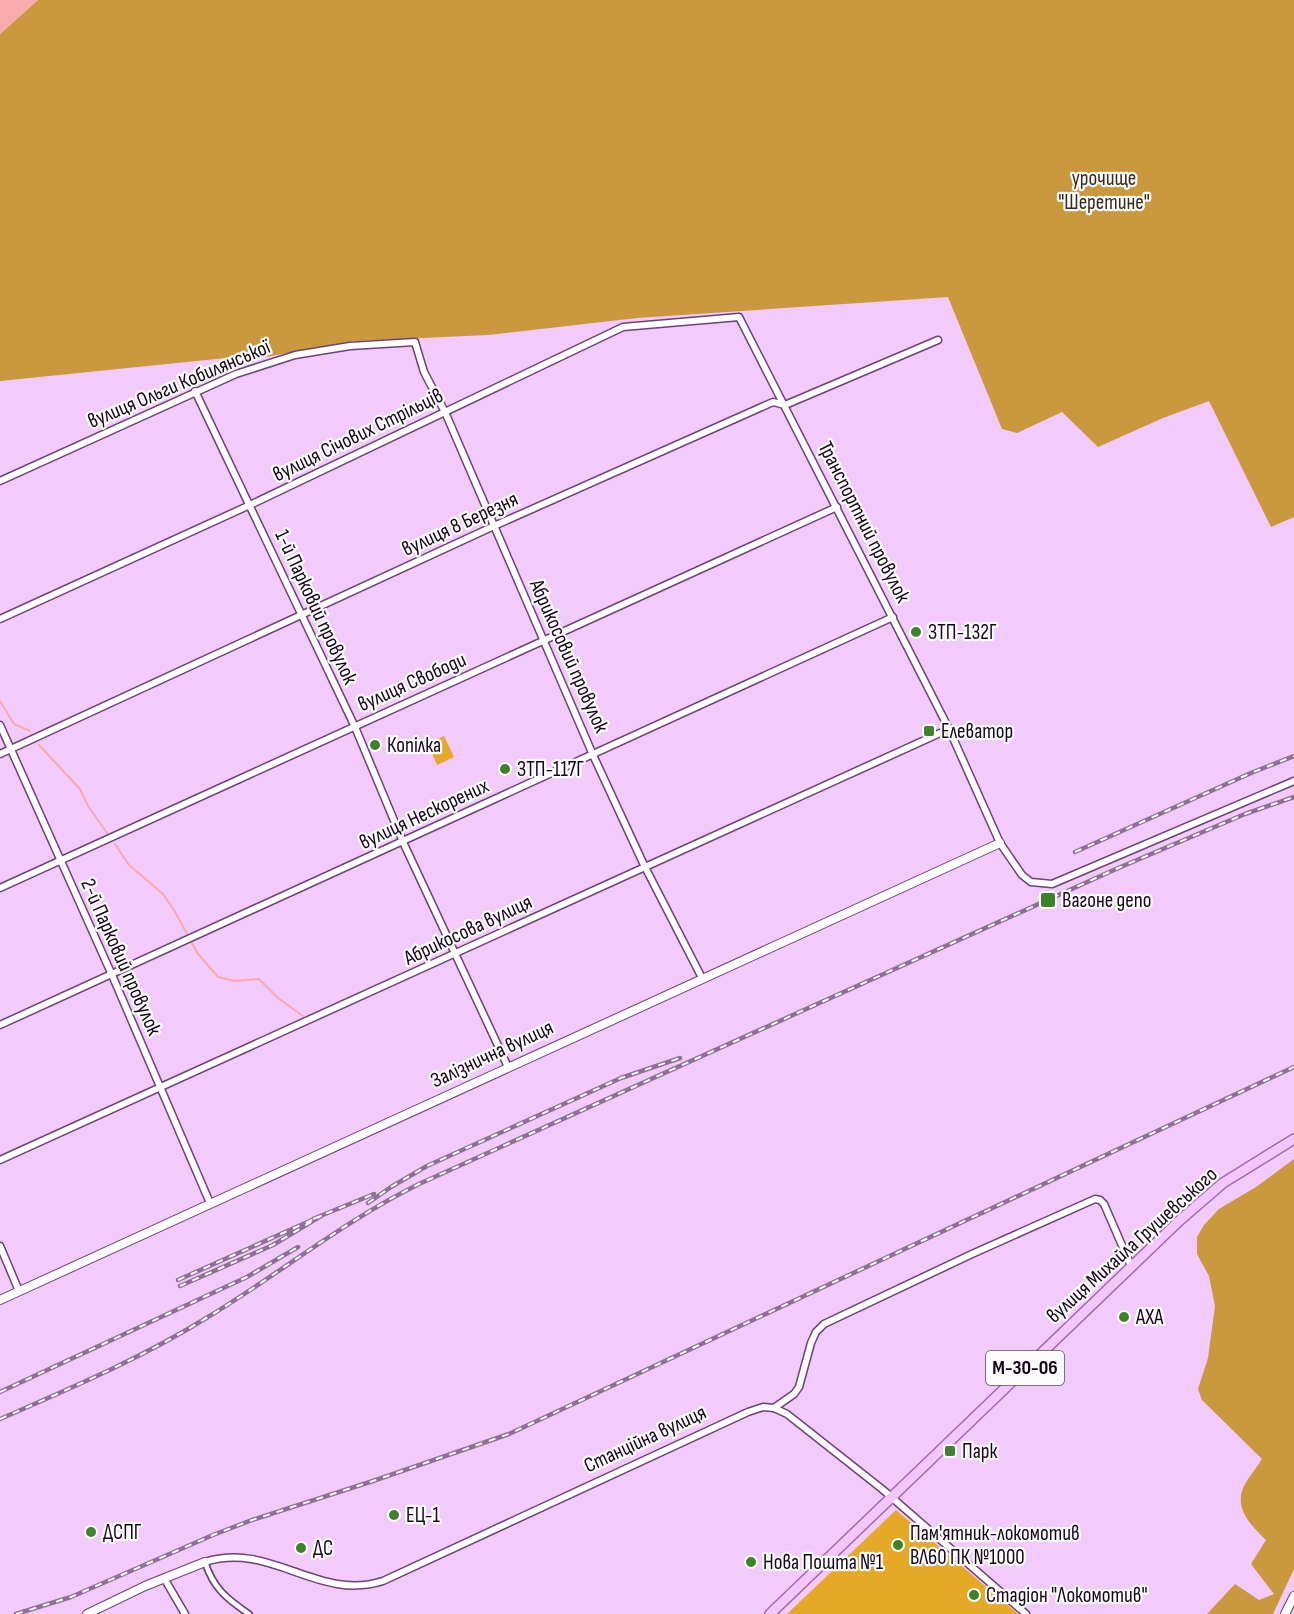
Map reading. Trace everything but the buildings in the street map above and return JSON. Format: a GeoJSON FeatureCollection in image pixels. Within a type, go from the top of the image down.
{"type":"FeatureCollection","features":[{"type":"Feature","properties":{"kind":"main road","name":"вулиця Михайла Грушевського"},"geometry":{"type":"LineString","coordinates":[[770,1614],[1186,1214],[1223,1183],[1294,1139]]}},
{"type":"Feature","properties":{"kind":"street","name":"Транспортний провулок"},"geometry":{"type":"LineString","coordinates":[[739,317],[786,405],[949,729],[1000,843],[1022,875],[1031,882],[1052,884],[1294,781]]}},
{"type":"Feature","properties":{"kind":"street","name":"вулиця Січових Стрільців"},"geometry":{"type":"LineString","coordinates":[[0,619],[250,505],[623,327],[739,317]]}},
{"type":"Feature","properties":{"kind":"street","name":"вулиця 8 Березня"},"geometry":{"type":"LineString","coordinates":[[0,754],[494,526],[773,402],[786,405],[938,340]]}},
{"type":"Feature","properties":{"kind":"street","name":"Абрикосовий провулок"},"geometry":{"type":"LineString","coordinates":[[415,342],[424,372],[445,412],[593,754],[644,865],[702,978]]}},
{"type":"Feature","properties":{"kind":"street","name":"вулиця Ольги Кобилянської"},"geometry":{"type":"LineString","coordinates":[[0,481],[236,374],[295,355],[350,346],[415,342]]}},
{"type":"Feature","properties":{"kind":"street","name":"1-й Парковий провулок"},"geometry":{"type":"LineString","coordinates":[[195,391],[355,727],[403,842],[508,1067]]}},
{"type":"Feature","properties":{"kind":"street","name":"вулиця Свободи"},"geometry":{"type":"LineString","coordinates":[[0,888],[837,507]]}},
{"type":"Feature","properties":{"kind":"street","name":"вулиця Нескорених"},"geometry":{"type":"LineString","coordinates":[[0,1025],[893,617]]}},
{"type":"Feature","properties":{"kind":"street","name":"2-й Парковий провулок"},"geometry":{"type":"LineString","coordinates":[[0,726],[112,975],[210,1203]]}},
{"type":"Feature","properties":{"kind":"street","name":"Абрикосова вулиця"},"geometry":{"type":"LineString","coordinates":[[0,1160],[456,954],[644,865],[949,729]]}},
{"type":"Feature","properties":{"kind":"street","name":"Залізнична вулиця"},"geometry":{"type":"LineString","coordinates":[[0,1300],[1000,843]]}},
{"type":"Feature","properties":{"kind":"street","name":"Станційна вулиця"},"geometry":{"type":"LineString","coordinates":[[87,1614],[164,1578],[218,1558],[245,1557],[261,1560],[331,1584],[352,1587],[373,1584],[748,1412],[763,1407],[774,1407],[794,1394],[800,1387],[811,1343],[816,1332],[824,1324],[1095,1199],[1104,1204],[1131,1266]]}},
{"type":"Feature","properties":{"kind":"street"},"geometry":{"type":"LineString","coordinates":[[0,1246],[19,1291]]}},
{"type":"Feature","properties":{"kind":"street"},"geometry":{"type":"LineString","coordinates":[[774,1407],[787,1414],[891,1497],[1026,1614]]}},
{"type":"Feature","properties":{"kind":"street"},"geometry":{"type":"LineString","coordinates":[[205,1562],[209,1575],[218,1589],[249,1614]]}},
{"type":"Feature","properties":{"kind":"street"},"geometry":{"type":"LineString","coordinates":[[164,1578],[185,1614]]}},
{"type":"Feature","properties":{"kind":"street"},"geometry":{"type":"LineString","coordinates":[[1286,1614],[1294,1596]]}},
{"type":"Feature","properties":{"kind":"shaded area"},"geometry":{"type":"Polygon","coordinates":[[[0,0],[38,0],[0,34],[0,0]]]}},
{"type":"Feature","properties":{"kind":"shaded area"},"geometry":{"type":"Polygon","coordinates":[[[444,736],[454,757],[437,765],[428,744],[444,736]]]}},
{"type":"Feature","properties":{"kind":"shaded area"},"geometry":{"type":"Polygon","coordinates":[[[896,1510],[1018,1614],[787,1614],[896,1510]]]}},
{"type":"Feature","properties":{"kind":"green space","name":"урочище \"Шеретине\""},"geometry":{"type":"Polygon","coordinates":[[[38,0],[1294,0],[1294,517],[1271,527],[1209,401],[1163,418],[1098,447],[1062,412],[1017,433],[1002,429],[948,297],[637,318],[488,335],[355,341],[232,363],[226,358],[0,381],[0,34],[38,0]]]}},
{"type":"Feature","properties":{"kind":"green space"},"geometry":{"type":"Polygon","coordinates":[[[1294,1159],[1294,1569],[1273,1614],[1207,1614],[1235,1584],[1259,1600],[1274,1594],[1251,1564],[1266,1540],[1247,1518],[1241,1506],[1243,1487],[1262,1459],[1202,1400],[1198,1389],[1208,1358],[1215,1306],[1209,1276],[1197,1254],[1197,1237],[1204,1225],[1219,1209],[1256,1187],[1294,1159]]]}},
{"type":"Feature","properties":{"kind":"waterway"},"geometry":{"type":"LineString","coordinates":[[0,701],[14,724],[30,731]]}},
{"type":"Feature","properties":{"kind":"waterway"},"geometry":{"type":"LineString","coordinates":[[39,745],[80,789],[88,806],[107,833]]}},
{"type":"Feature","properties":{"kind":"waterway"},"geometry":{"type":"LineString","coordinates":[[115,844],[129,865],[163,894],[198,954],[218,977],[235,981],[259,979],[278,998],[303,1016]]}},
{"type":"Feature","properties":{"kind":"railway"},"geometry":{"type":"LineString","coordinates":[[1075,852],[1294,756]]}},
{"type":"Feature","properties":{"kind":"railway"},"geometry":{"type":"LineString","coordinates":[[0,1419],[106,1372],[183,1332],[364,1214],[419,1184],[1116,869],[1245,814],[1294,797]]}},
{"type":"Feature","properties":{"kind":"railway"},"geometry":{"type":"LineString","coordinates":[[368,1203],[427,1166],[621,1078],[680,1058]]}},
{"type":"Feature","properties":{"kind":"railway"},"geometry":{"type":"LineString","coordinates":[[16,1614],[71,1597],[252,1520],[509,1434],[1294,1067]]}},
{"type":"Feature","properties":{"kind":"railway"},"geometry":{"type":"LineString","coordinates":[[313,1219],[374,1194]]}},
{"type":"Feature","properties":{"kind":"railway"},"geometry":{"type":"LineString","coordinates":[[178,1280],[321,1216],[273,1245],[180,1286]]}},
{"type":"Feature","properties":{"kind":"railway"},"geometry":{"type":"LineString","coordinates":[[0,1392],[247,1277],[298,1247]]}},
{"type":"Feature","properties":{"kind":"place","name":"ЗТП-132Г"},"geometry":{"type":"Point","coordinates":[916,632]}},
{"type":"Feature","properties":{"kind":"place","name":"Елеватор"},"geometry":{"type":"Point","coordinates":[929,731]}},
{"type":"Feature","properties":{"kind":"place","name":"Копілка"},"geometry":{"type":"Point","coordinates":[375,745]}},
{"type":"Feature","properties":{"kind":"place","name":"ЗТП-117Г"},"geometry":{"type":"Point","coordinates":[505,769]}},
{"type":"Feature","properties":{"kind":"place","name":"Вагоне депо"},"geometry":{"type":"Point","coordinates":[1048,900]}},
{"type":"Feature","properties":{"kind":"place","name":"AXA"},"geometry":{"type":"Point","coordinates":[1124,1317]}},
{"type":"Feature","properties":{"kind":"place","name":"Парк"},"geometry":{"type":"Point","coordinates":[950,1451]}},
{"type":"Feature","properties":{"kind":"place","name":"ЕЦ-1"},"geometry":{"type":"Point","coordinates":[394,1515]}},
{"type":"Feature","properties":{"kind":"place","name":"ДСПГ"},"geometry":{"type":"Point","coordinates":[91,1532]}},
{"type":"Feature","properties":{"kind":"place","name":"Пам'ятник-локомотив ВЛ60 ПК №1000"},"geometry":{"type":"Point","coordinates":[898,1545]}},
{"type":"Feature","properties":{"kind":"place","name":"ДС"},"geometry":{"type":"Point","coordinates":[301,1548]}},
{"type":"Feature","properties":{"kind":"place","name":"Нова Пошта №1"},"geometry":{"type":"Point","coordinates":[751,1562]}},
{"type":"Feature","properties":{"kind":"place","name":"Стадіон \"Локомотив\""},"geometry":{"type":"Point","coordinates":[974,1595]}}]}
